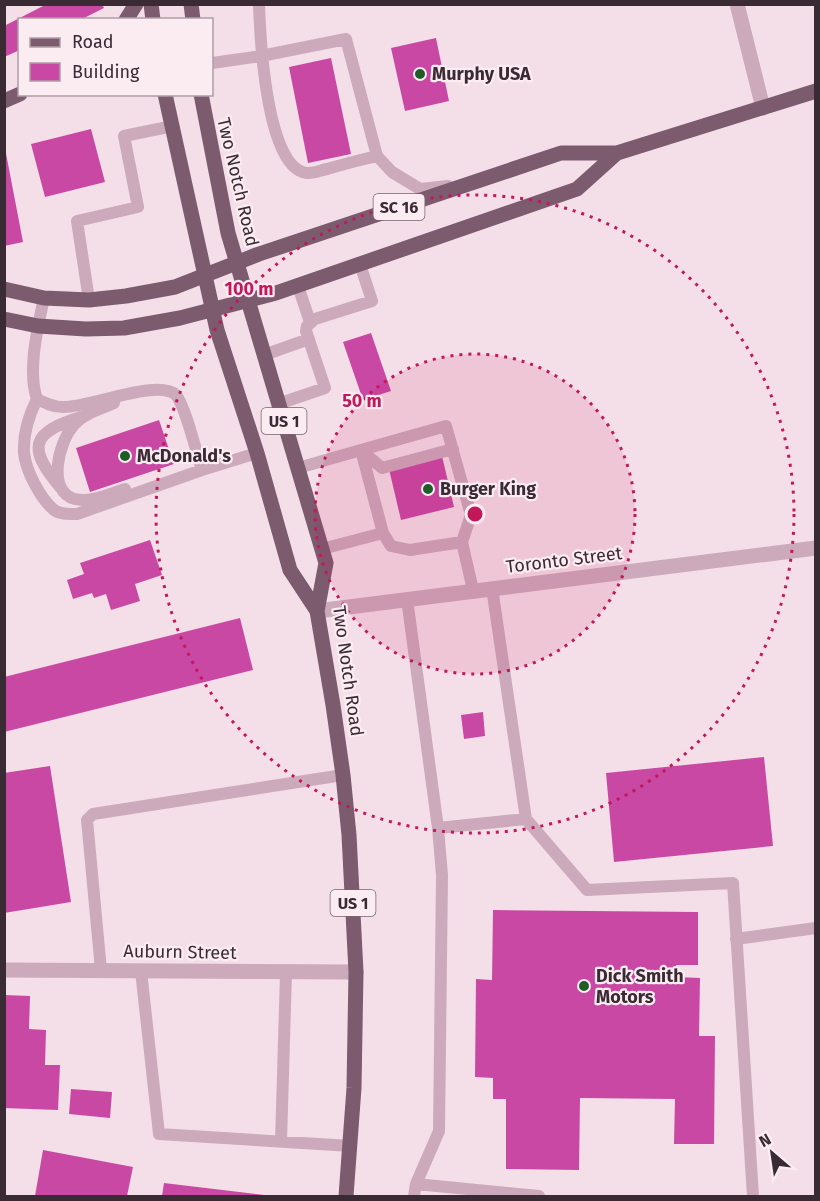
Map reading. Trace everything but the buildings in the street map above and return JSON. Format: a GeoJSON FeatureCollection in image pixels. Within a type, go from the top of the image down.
{"type":"FeatureCollection","features":[{"type":"Feature","properties":{"kind":"main road"},"geometry":{"type":"LineString","coordinates":[[127,18],[136,4]]}},
{"type":"Feature","properties":{"kind":"main road","name":"SC 16"},"geometry":{"type":"LineString","coordinates":[[89,300],[136,295],[187,284],[237,263],[561,153],[617,153],[816,91]]}},
{"type":"Feature","properties":{"kind":"main road"},"geometry":{"type":"LineString","coordinates":[[4,101],[18,95]]}},
{"type":"Feature","properties":{"kind":"main road"},"geometry":{"type":"LineString","coordinates":[[166,96],[217,330],[257,453],[290,570],[317,611]]}},
{"type":"Feature","properties":{"kind":"main road","name":"Two Notch Road"},"geometry":{"type":"LineString","coordinates":[[201,96],[214,172],[228,233],[326,563],[317,611],[343,775],[349,835],[356,972],[354,1088],[346,1197]]}},
{"type":"Feature","properties":{"kind":"main road"},"geometry":{"type":"LineString","coordinates":[[4,319],[38,326],[86,329],[124,328],[180,318],[248,301],[298,286],[577,189],[617,153]]}},
{"type":"Feature","properties":{"kind":"main road"},"geometry":{"type":"LineString","coordinates":[[4,289],[44,298],[89,300]]}},
{"type":"Feature","properties":{"kind":"street"},"geometry":{"type":"LineString","coordinates":[[737,4],[763,108]]}},
{"type":"Feature","properties":{"kind":"street","name":"Toronto Street"},"geometry":{"type":"LineString","coordinates":[[317,611],[816,548]]}},
{"type":"Feature","properties":{"kind":"street","name":"Auburn Street"},"geometry":{"type":"LineString","coordinates":[[4,970],[356,972]]}},
{"type":"Feature","properties":{"kind":"lane"},"geometry":{"type":"LineString","coordinates":[[259,4],[261,56],[272,120],[284,153],[293,166],[309,173],[377,156]]}},
{"type":"Feature","properties":{"kind":"lane"},"geometry":{"type":"LineString","coordinates":[[213,63],[346,39],[377,156],[392,172],[420,189],[465,185]]}},
{"type":"Feature","properties":{"kind":"lane"},"geometry":{"type":"LineString","coordinates":[[89,300],[77,221],[138,207],[124,136],[173,126]]}},
{"type":"Feature","properties":{"kind":"lane"},"geometry":{"type":"LineString","coordinates":[[310,322],[372,300],[360,264]]}},
{"type":"Feature","properties":{"kind":"lane"},"geometry":{"type":"LineString","coordinates":[[278,404],[325,388],[306,331],[310,322],[298,286]]}},
{"type":"Feature","properties":{"kind":"lane"},"geometry":{"type":"LineString","coordinates":[[44,298],[38,326],[33,379],[37,399],[25,433],[24,456],[36,486],[55,511],[77,514],[257,453]]}},
{"type":"Feature","properties":{"kind":"lane"},"geometry":{"type":"LineString","coordinates":[[264,355],[309,339]]}},
{"type":"Feature","properties":{"kind":"lane"},"geometry":{"type":"LineString","coordinates":[[37,399],[61,407],[159,389],[167,390],[179,401],[202,470]]}},
{"type":"Feature","properties":{"kind":"lane"},"geometry":{"type":"LineString","coordinates":[[60,487],[58,467],[60,453],[73,426],[81,418],[134,394]]}},
{"type":"Feature","properties":{"kind":"lane"},"geometry":{"type":"LineString","coordinates":[[94,412],[57,424],[42,437],[39,444],[41,462],[69,497],[87,500],[170,476],[202,470]]}},
{"type":"Feature","properties":{"kind":"lane"},"geometry":{"type":"LineString","coordinates":[[298,468],[446,426],[471,515],[462,542],[473,590]]}},
{"type":"Feature","properties":{"kind":"lane"},"geometry":{"type":"LineString","coordinates":[[361,450],[382,468],[453,449]]}},
{"type":"Feature","properties":{"kind":"lane"},"geometry":{"type":"LineString","coordinates":[[361,450],[383,532],[391,546],[404,550],[462,542]]}},
{"type":"Feature","properties":{"kind":"lane"},"geometry":{"type":"LineString","coordinates":[[322,549],[383,532]]}},
{"type":"Feature","properties":{"kind":"lane"},"geometry":{"type":"LineString","coordinates":[[492,588],[526,819],[587,890],[733,883],[753,1197]]}},
{"type":"Feature","properties":{"kind":"lane"},"geometry":{"type":"LineString","coordinates":[[407,599],[438,828],[442,875],[439,1131],[415,1190],[539,1197]]}},
{"type":"Feature","properties":{"kind":"lane"},"geometry":{"type":"LineString","coordinates":[[101,970],[87,820],[93,814],[343,775]]}},
{"type":"Feature","properties":{"kind":"lane"},"geometry":{"type":"LineString","coordinates":[[438,828],[526,819]]}},
{"type":"Feature","properties":{"kind":"lane"},"geometry":{"type":"LineString","coordinates":[[736,939],[816,928]]}},
{"type":"Feature","properties":{"kind":"lane"},"geometry":{"type":"LineString","coordinates":[[141,971],[159,1134],[351,1146]]}},
{"type":"Feature","properties":{"kind":"lane"},"geometry":{"type":"LineString","coordinates":[[281,1142],[286,973]]}},
{"type":"Feature","properties":{"kind":"place","name":"Murphy USA"},"geometry":{"type":"Point","coordinates":[420,74]}},
{"type":"Feature","properties":{"kind":"place","name":"McDonald's"},"geometry":{"type":"Point","coordinates":[125,456]}},
{"type":"Feature","properties":{"kind":"place","name":"Burger King"},"geometry":{"type":"Point","coordinates":[428,489]}},
{"type":"Feature","properties":{"kind":"place","name":"Dick Smith Motors"},"geometry":{"type":"Point","coordinates":[584,986]}}]}
